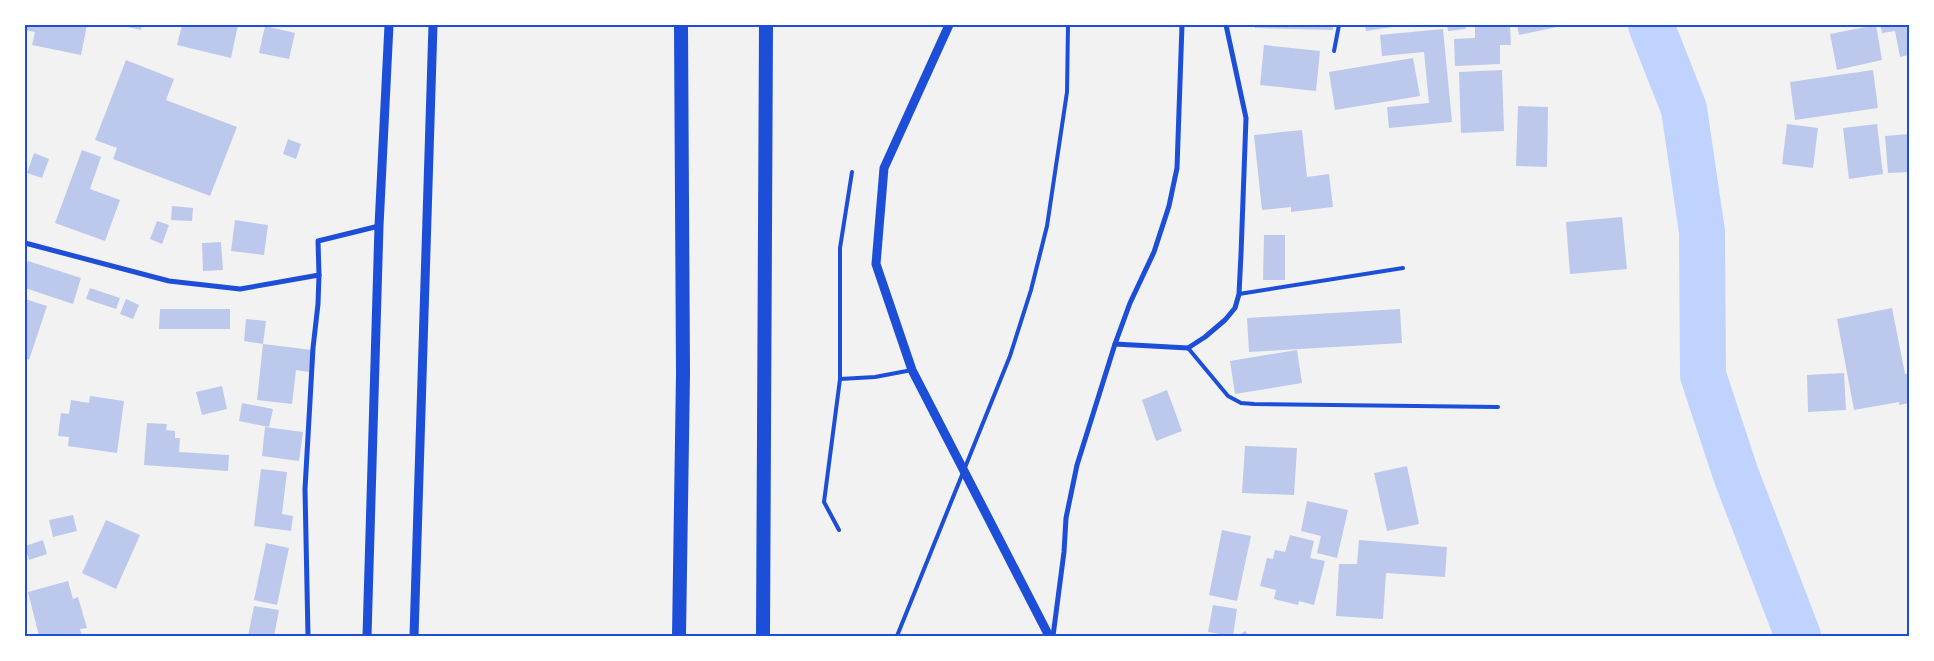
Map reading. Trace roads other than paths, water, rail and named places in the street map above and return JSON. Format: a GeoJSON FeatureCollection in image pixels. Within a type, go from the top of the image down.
{"type":"FeatureCollection","features":[{"type":"Feature","properties":{"kind":"highway"},"geometry":{"type":"LineString","coordinates":[[679,636],[683,374],[681,25]]}},
{"type":"Feature","properties":{"kind":"highway"},"geometry":{"type":"LineString","coordinates":[[763,636],[766,25]]}},
{"type":"Feature","properties":{"kind":"street"},"geometry":{"type":"LineString","coordinates":[[367,636],[379,226],[389,25]]}},
{"type":"Feature","properties":{"kind":"street"},"geometry":{"type":"LineString","coordinates":[[414,636],[432,25]]}},
{"type":"Feature","properties":{"kind":"street"},"geometry":{"type":"LineString","coordinates":[[949,25],[884,168],[876,264],[912,370],[1049,636]]}},
{"type":"Feature","properties":{"kind":"street"},"geometry":{"type":"LineString","coordinates":[[1053,636],[1069,500],[1076,465],[1130,302],[1154,252],[1171,196],[1177,168],[1182,25]]}},
{"type":"Feature","properties":{"kind":"street"},"geometry":{"type":"LineString","coordinates":[[1115,344],[1188,348],[1225,320],[1235,308],[1239,294],[1246,118],[1226,25]]}},
{"type":"Feature","properties":{"kind":"street"},"geometry":{"type":"LineString","coordinates":[[308,636],[305,489],[319,275],[318,240],[379,226]]}},
{"type":"Feature","properties":{"kind":"street"},"geometry":{"type":"LineString","coordinates":[[25,243],[168,281],[240,288],[319,275]]}},
{"type":"Feature","properties":{"kind":"lane"},"geometry":{"type":"LineString","coordinates":[[897,636],[1010,356],[1031,290],[1047,226],[1067,92],[1068,25]]}},
{"type":"Feature","properties":{"kind":"lane"},"geometry":{"type":"LineString","coordinates":[[1334,51],[1339,25]]}},
{"type":"Feature","properties":{"kind":"lane"},"geometry":{"type":"LineString","coordinates":[[839,530],[824,502],[840,379],[840,248],[852,172]]}},
{"type":"Feature","properties":{"kind":"lane"},"geometry":{"type":"LineString","coordinates":[[1239,294],[1402,268]]}},
{"type":"Feature","properties":{"kind":"lane"},"geometry":{"type":"LineString","coordinates":[[1188,348],[1228,396],[1241,402],[1254,404],[1498,407]]}},
{"type":"Feature","properties":{"kind":"lane"},"geometry":{"type":"LineString","coordinates":[[840,379],[912,370]]}},
{"type":"Feature","properties":{"kind":"waterway"},"geometry":{"type":"LineString","coordinates":[[1651,25],[1684,109],[1702,232],[1703,375],[1736,475],[1798,636]]}}]}
